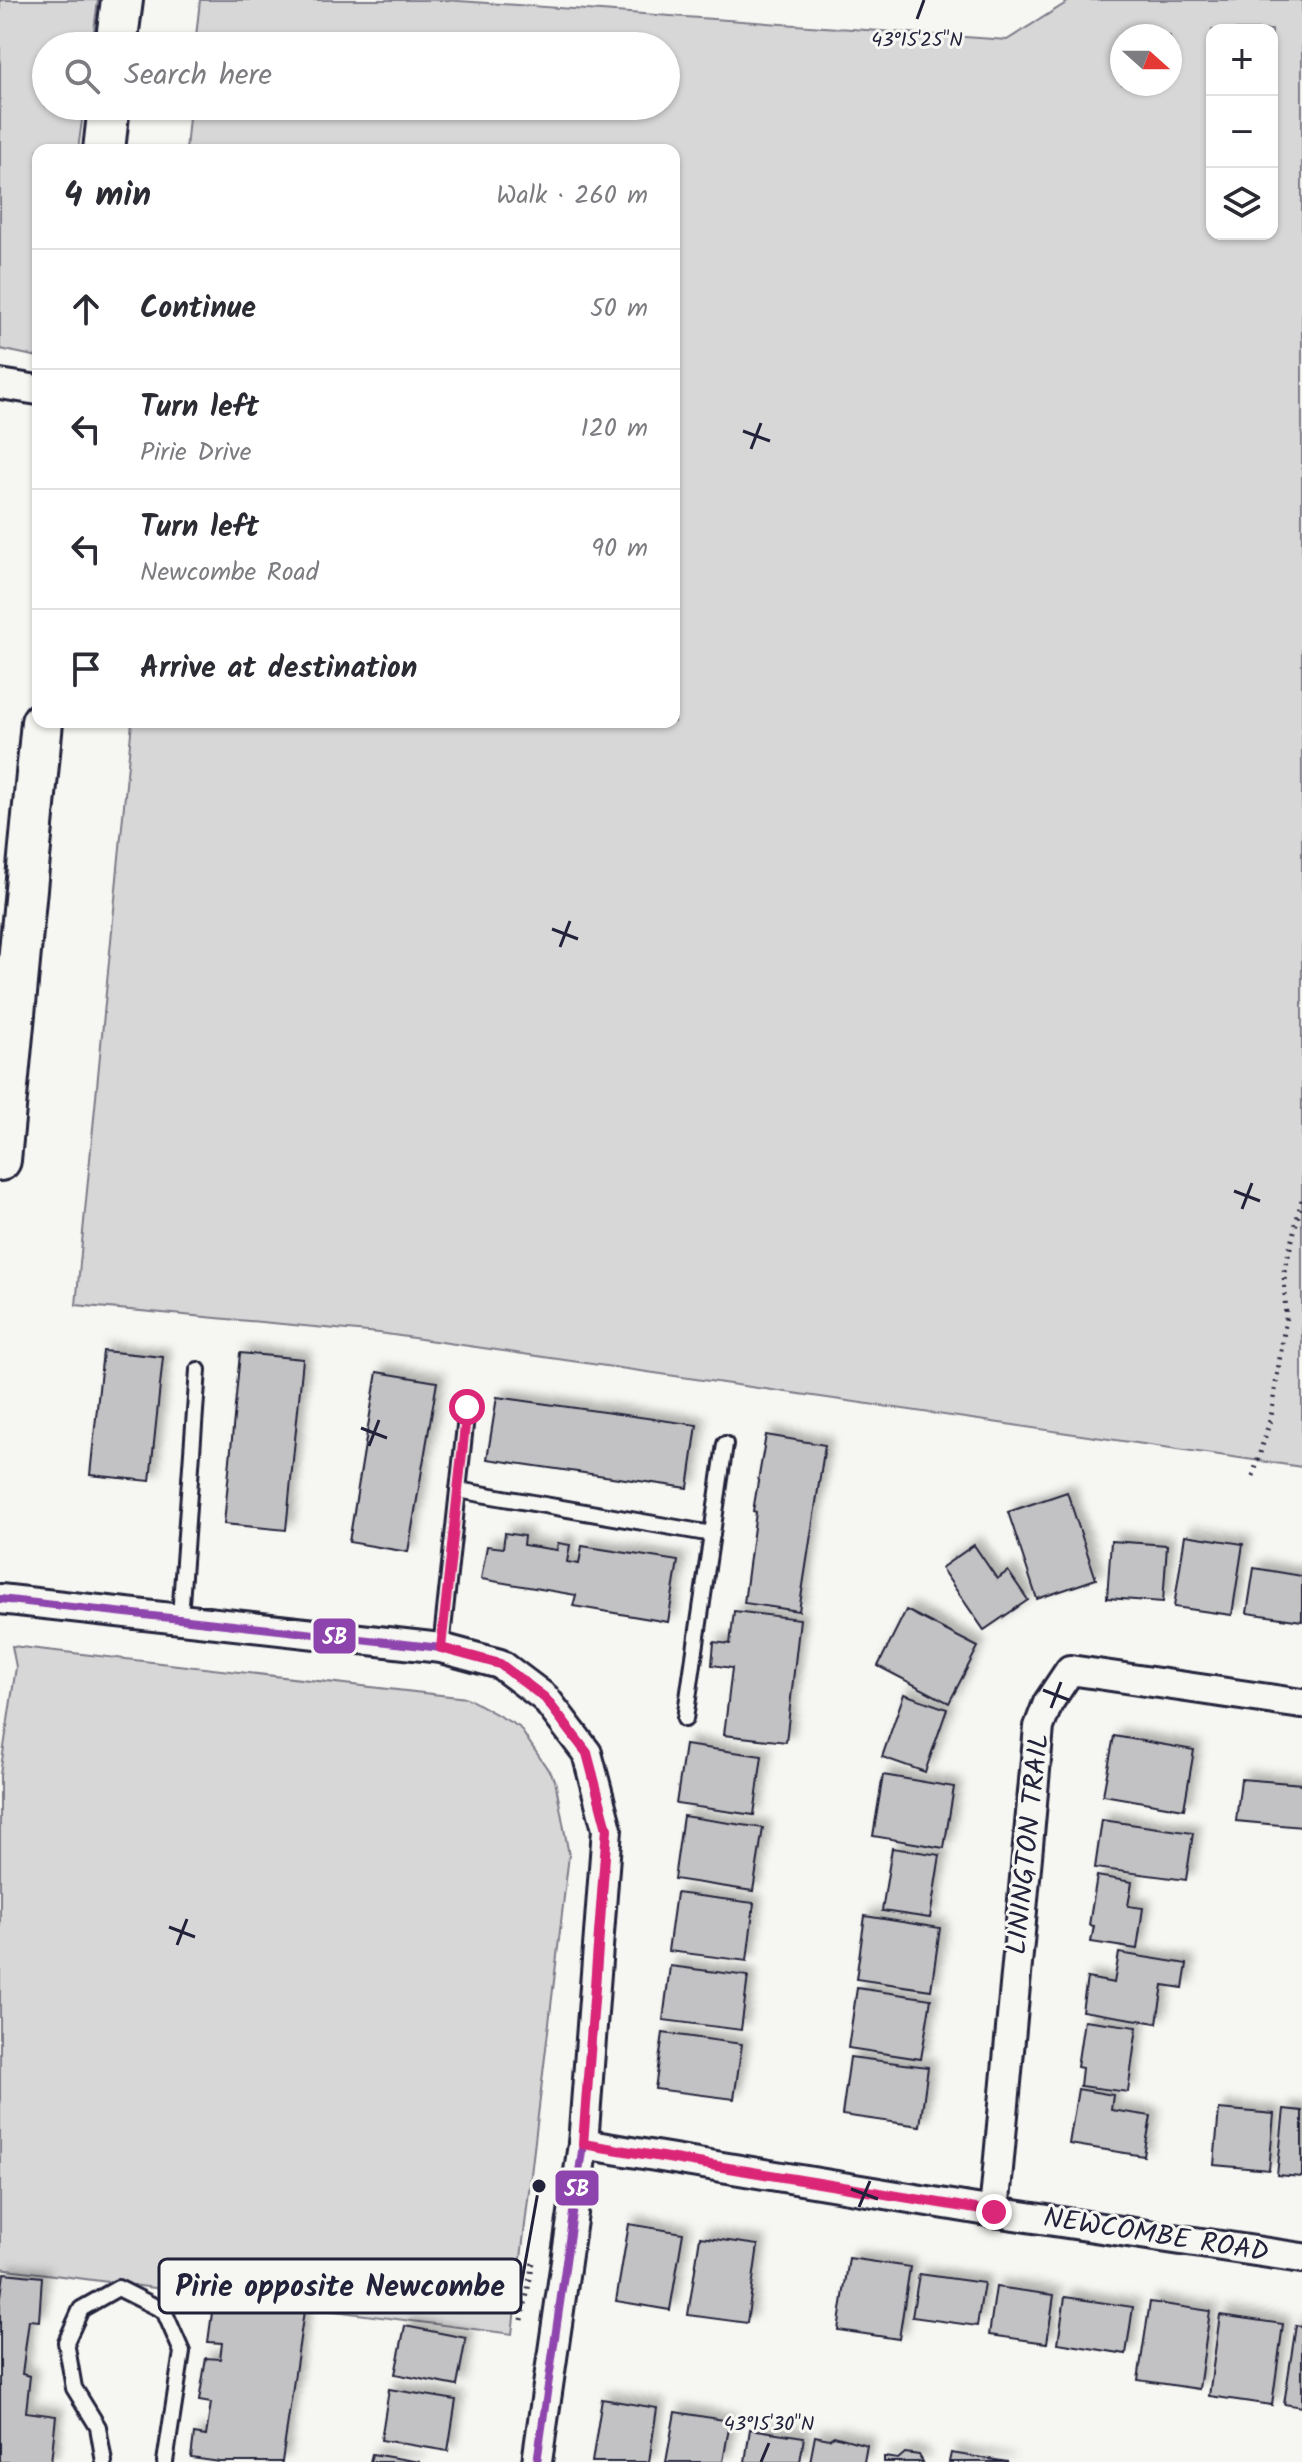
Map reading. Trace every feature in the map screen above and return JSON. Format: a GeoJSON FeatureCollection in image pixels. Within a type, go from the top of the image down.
{"type":"FeatureCollection","features":[{"type":"Feature","properties":{"kind":"main road"},"geometry":{"type":"LineString","coordinates":[[118,32],[122,0]]}},
{"type":"Feature","properties":{"kind":"main road"},"geometry":{"type":"LineString","coordinates":[[105,144],[107,120]]}},
{"type":"Feature","properties":{"kind":"main road"},"geometry":{"type":"LineString","coordinates":[[0,1160],[41,728]]}},
{"type":"Feature","properties":{"kind":"street"},"geometry":{"type":"LineString","coordinates":[[0,384],[32,389]]}},
{"type":"Feature","properties":{"kind":"street"},"geometry":{"type":"LineString","coordinates":[[0,1599],[441,1648],[500,1664],[545,1698],[587,1753],[607,1829],[583,2144],[537,2462]]}},
{"type":"Feature","properties":{"kind":"street","name":"LININGTON TRAIL"},"geometry":{"type":"LineString","coordinates":[[994,2212],[1039,1727],[1048,1703],[1070,1670],[1302,1704]]}},
{"type":"Feature","properties":{"kind":"street","name":"NEWCOMBE ROAD"},"geometry":{"type":"LineString","coordinates":[[583,2144],[994,2212],[1302,2258]]}},
{"type":"Feature","properties":{"kind":"lane"},"geometry":{"type":"LineString","coordinates":[[180,1617],[198,1370]]}},
{"type":"Feature","properties":{"kind":"lane"},"geometry":{"type":"LineString","coordinates":[[441,1648],[467,1407]]}},
{"type":"Feature","properties":{"kind":"lane"},"geometry":{"type":"LineString","coordinates":[[685,1719],[725,1444]]}},
{"type":"Feature","properties":{"kind":"lane"},"geometry":{"type":"LineString","coordinates":[[458,1490],[712,1534]]}},
{"type":"Feature","properties":{"kind":"lane"},"geometry":{"type":"LineString","coordinates":[[104,2462],[98,2427],[74,2388],[66,2342],[81,2309],[118,2288],[164,2311],[182,2352],[165,2462]]}},
{"type":"Feature","properties":{"kind":"path"},"geometry":{"type":"LineString","coordinates":[[1253,1476],[1271,1417],[1286,1318],[1284,1272],[1302,1199]]}},
{"type":"Feature","properties":{"kind":"shaded area"},"geometry":{"type":"Polygon","coordinates":[[[0,0],[98,0],[94,32],[32,32],[32,120],[82,120],[79,144],[32,144],[32,356],[0,349],[0,0]]]}},
{"type":"Feature","properties":{"kind":"shaded area"},"geometry":{"type":"Polygon","coordinates":[[[200,0],[445,0],[1007,40],[1071,0],[1302,0],[1302,1467],[379,1333],[76,1305],[131,728],[680,728],[680,144],[187,144],[189,120],[680,120],[680,32],[197,32],[200,0]]]}},
{"type":"Feature","properties":{"kind":"shaded area"},"geometry":{"type":"Polygon","coordinates":[[[12,1646],[467,1698],[519,1727],[555,1780],[569,1855],[512,2334],[0,2268],[0,1774],[16,1667],[12,1646]]]}},
{"type":"Feature","properties":{"kind":"building"},"geometry":{"type":"Polygon","coordinates":[[[103,1351],[163,1357],[150,1481],[90,1475],[103,1351]]]}},
{"type":"Feature","properties":{"kind":"building"},"geometry":{"type":"Polygon","coordinates":[[[240,1353],[303,1359],[286,1530],[224,1524],[240,1353]]]}},
{"type":"Feature","properties":{"kind":"building"},"geometry":{"type":"Polygon","coordinates":[[[377,1372],[437,1382],[408,1552],[349,1542],[377,1372]]]}},
{"type":"Feature","properties":{"kind":"building"},"geometry":{"type":"Polygon","coordinates":[[[497,1397],[697,1425],[688,1488],[487,1459],[497,1397]]]}},
{"type":"Feature","properties":{"kind":"building"},"geometry":{"type":"Polygon","coordinates":[[[766,1435],[825,1445],[799,1611],[744,1603],[756,1512],[753,1511],[766,1435]]]}},
{"type":"Feature","properties":{"kind":"building"},"geometry":{"type":"Polygon","coordinates":[[[1067,1492],[1096,1579],[1037,1599],[1008,1512],[1067,1492]]]}},
{"type":"Feature","properties":{"kind":"building"},"geometry":{"type":"Polygon","coordinates":[[[505,1533],[524,1536],[523,1545],[557,1550],[558,1543],[570,1545],[567,1562],[579,1564],[582,1546],[678,1561],[668,1622],[573,1606],[576,1595],[481,1579],[487,1546],[503,1548],[505,1533]]]}},
{"type":"Feature","properties":{"kind":"building"},"geometry":{"type":"Polygon","coordinates":[[[1185,1535],[1243,1544],[1232,1615],[1174,1607],[1185,1535]]]}},
{"type":"Feature","properties":{"kind":"building"},"geometry":{"type":"Polygon","coordinates":[[[1111,1541],[1167,1545],[1163,1602],[1107,1598],[1111,1541]]]}},
{"type":"Feature","properties":{"kind":"building"},"geometry":{"type":"Polygon","coordinates":[[[974,1545],[997,1579],[1008,1571],[1028,1600],[984,1630],[941,1568],[974,1545]]]}},
{"type":"Feature","properties":{"kind":"building"},"geometry":{"type":"Polygon","coordinates":[[[1254,1568],[1302,1576],[1302,1621],[1247,1613],[1254,1568]]]}},
{"type":"Feature","properties":{"kind":"building"},"geometry":{"type":"Polygon","coordinates":[[[906,1610],[978,1647],[949,1703],[878,1666],[906,1610]]]}},
{"type":"Feature","properties":{"kind":"building"},"geometry":{"type":"Polygon","coordinates":[[[734,1611],[800,1619],[786,1742],[724,1735],[732,1668],[712,1665],[714,1642],[730,1644],[734,1611]]]}},
{"type":"Feature","properties":{"kind":"building"},"geometry":{"type":"Polygon","coordinates":[[[904,1694],[947,1709],[925,1772],[882,1757],[904,1694]]]}},
{"type":"Feature","properties":{"kind":"building"},"geometry":{"type":"Polygon","coordinates":[[[1114,1736],[1194,1750],[1184,1809],[1103,1795],[1114,1736]]]}},
{"type":"Feature","properties":{"kind":"building"},"geometry":{"type":"Polygon","coordinates":[[[685,1745],[762,1756],[754,1815],[676,1804],[685,1745]]]}},
{"type":"Feature","properties":{"kind":"building"},"geometry":{"type":"Polygon","coordinates":[[[883,1775],[954,1787],[944,1848],[873,1836],[883,1775]]]}},
{"type":"Feature","properties":{"kind":"building"},"geometry":{"type":"Polygon","coordinates":[[[1241,1779],[1302,1784],[1302,1827],[1236,1821],[1241,1779]]]}},
{"type":"Feature","properties":{"kind":"building"},"geometry":{"type":"Polygon","coordinates":[[[683,1816],[763,1828],[753,1891],[674,1879],[683,1816]]]}},
{"type":"Feature","properties":{"kind":"building"},"geometry":{"type":"Polygon","coordinates":[[[1102,1820],[1193,1833],[1186,1880],[1095,1868],[1102,1820]]]}},
{"type":"Feature","properties":{"kind":"building"},"geometry":{"type":"Polygon","coordinates":[[[892,1848],[940,1855],[930,1918],[882,1911],[892,1848]]]}},
{"type":"Feature","properties":{"kind":"building"},"geometry":{"type":"Polygon","coordinates":[[[1097,1876],[1132,1882],[1128,1906],[1143,1908],[1137,1949],[1091,1942],[1094,1926],[1089,1925],[1097,1876]]]}},
{"type":"Feature","properties":{"kind":"building"},"geometry":{"type":"Polygon","coordinates":[[[676,1893],[754,1903],[747,1961],[668,1951],[676,1893]]]}},
{"type":"Feature","properties":{"kind":"building"},"geometry":{"type":"Polygon","coordinates":[[[865,1916],[940,1928],[931,1990],[856,1979],[865,1916]]]}},
{"type":"Feature","properties":{"kind":"building"},"geometry":{"type":"Polygon","coordinates":[[[1119,1953],[1187,1964],[1183,1988],[1163,1985],[1157,2023],[1082,2011],[1087,1978],[1114,1983],[1119,1953]]]}},
{"type":"Feature","properties":{"kind":"building"},"geometry":{"type":"Polygon","coordinates":[[[670,1966],[748,1976],[741,2030],[663,2020],[670,1966]]]}},
{"type":"Feature","properties":{"kind":"building"},"geometry":{"type":"Polygon","coordinates":[[[857,1988],[931,1999],[921,2059],[848,2048],[857,1988]]]}},
{"type":"Feature","properties":{"kind":"building"},"geometry":{"type":"Polygon","coordinates":[[[1084,2020],[1137,2027],[1128,2092],[1080,2086],[1082,2068],[1077,2067],[1084,2020]]]}},
{"type":"Feature","properties":{"kind":"building"},"geometry":{"type":"Polygon","coordinates":[[[663,2033],[742,2044],[734,2099],[655,2089],[663,2033]]]}},
{"type":"Feature","properties":{"kind":"building"},"geometry":{"type":"Polygon","coordinates":[[[850,2057],[928,2067],[920,2126],[842,2115],[850,2057]]]}},
{"type":"Feature","properties":{"kind":"building"},"geometry":{"type":"Polygon","coordinates":[[[1078,2089],[1113,2095],[1111,2110],[1151,2116],[1144,2156],[1069,2144],[1078,2089]]]}},
{"type":"Feature","properties":{"kind":"building"},"geometry":{"type":"Polygon","coordinates":[[[1219,2109],[1274,2114],[1269,2170],[1214,2165],[1219,2109]]]}},
{"type":"Feature","properties":{"kind":"building"},"geometry":{"type":"Polygon","coordinates":[[[1284,2109],[1302,2111],[1302,2177],[1277,2175],[1284,2109]]]}},
{"type":"Feature","properties":{"kind":"building"},"geometry":{"type":"Polygon","coordinates":[[[629,2224],[683,2233],[670,2310],[616,2301],[629,2224]]]}},
{"type":"Feature","properties":{"kind":"building"},"geometry":{"type":"Polygon","coordinates":[[[700,2237],[758,2245],[747,2323],[688,2315],[700,2237]]]}},
{"type":"Feature","properties":{"kind":"building"},"geometry":{"type":"Polygon","coordinates":[[[849,2258],[910,2267],[899,2339],[838,2330],[849,2258]]]}},
{"type":"Feature","properties":{"kind":"building"},"geometry":{"type":"Polygon","coordinates":[[[4,2273],[42,2277],[39,2321],[29,2320],[22,2374],[30,2376],[26,2412],[56,2416],[51,2462],[0,2462],[0,2303],[4,2273]]]}},
{"type":"Feature","properties":{"kind":"building"},"geometry":{"type":"Polygon","coordinates":[[[919,2274],[984,2283],[977,2326],[912,2317],[919,2274]]]}},
{"type":"Feature","properties":{"kind":"building"},"geometry":{"type":"Polygon","coordinates":[[[996,2287],[1054,2295],[1047,2343],[989,2335],[996,2287]]]}},
{"type":"Feature","properties":{"kind":"building"},"geometry":{"type":"Polygon","coordinates":[[[1065,2297],[1133,2307],[1126,2354],[1058,2343],[1065,2297]]]}},
{"type":"Feature","properties":{"kind":"building"},"geometry":{"type":"Polygon","coordinates":[[[214,2298],[304,2311],[282,2462],[220,2462],[191,2458],[194,2434],[206,2436],[211,2403],[199,2401],[206,2358],[220,2359],[222,2343],[208,2342],[214,2298]]]}},
{"type":"Feature","properties":{"kind":"building"},"geometry":{"type":"Polygon","coordinates":[[[1150,2302],[1210,2311],[1199,2389],[1138,2380],[1150,2302]]]}},
{"type":"Feature","properties":{"kind":"building"},"geometry":{"type":"Polygon","coordinates":[[[1220,2315],[1283,2324],[1272,2405],[1209,2396],[1220,2315]]]}},
{"type":"Feature","properties":{"kind":"building"},"geometry":{"type":"Polygon","coordinates":[[[1296,2325],[1302,2326],[1302,2407],[1284,2404],[1296,2325]]]}},
{"type":"Feature","properties":{"kind":"building"},"geometry":{"type":"Polygon","coordinates":[[[405,2326],[466,2338],[457,2386],[395,2374],[405,2326]]]}},
{"type":"Feature","properties":{"kind":"building"},"geometry":{"type":"Polygon","coordinates":[[[389,2389],[456,2400],[448,2451],[381,2440],[389,2389]]]}},
{"type":"Feature","properties":{"kind":"building"},"geometry":{"type":"Polygon","coordinates":[[[602,2399],[657,2408],[649,2462],[592,2462],[602,2399]]]}},
{"type":"Feature","properties":{"kind":"building"},"geometry":{"type":"Polygon","coordinates":[[[675,2412],[730,2421],[723,2462],[666,2462],[675,2412]]]}},
{"type":"Feature","properties":{"kind":"building"},"geometry":{"type":"Polygon","coordinates":[[[750,2429],[804,2437],[800,2462],[745,2462],[750,2429]]]}},
{"type":"Feature","properties":{"kind":"building"},"geometry":{"type":"Polygon","coordinates":[[[815,2436],[829,2439],[834,2436],[867,2445],[864,2462],[810,2462],[815,2436]]]}},
{"type":"Feature","properties":{"kind":"building"},"geometry":{"type":"Polygon","coordinates":[[[905,2453],[919,2455],[923,2462],[884,2462],[884,2457],[898,2459],[905,2453]]]}},
{"type":"Feature","properties":{"kind":"building"},"geometry":{"type":"Polygon","coordinates":[[[951,2453],[1008,2462],[949,2462],[951,2453]]]}},
{"type":"Feature","properties":{"kind":"building"},"geometry":{"type":"Polygon","coordinates":[[[372,2454],[420,2462],[370,2462],[372,2454]]]}},
{"type":"Feature","properties":{"kind":"transit line","name":"5B"},"geometry":{"type":"LineString","coordinates":[[0,1599],[441,1648],[500,1664],[545,1698],[587,1753],[607,1829],[583,2144],[537,2462]]}},
{"type":"Feature","properties":{"kind":"place","name":"Pirie opposite Newcombe"},"geometry":{"type":"Point","coordinates":[539,2186]}},
{"type":"Feature","properties":{"kind":"route"},"geometry":{"type":"LineString","coordinates":[[467,1407],[441,1648],[500,1664],[545,1698],[587,1753],[607,1829],[583,2144],[994,2212]]}}]}
